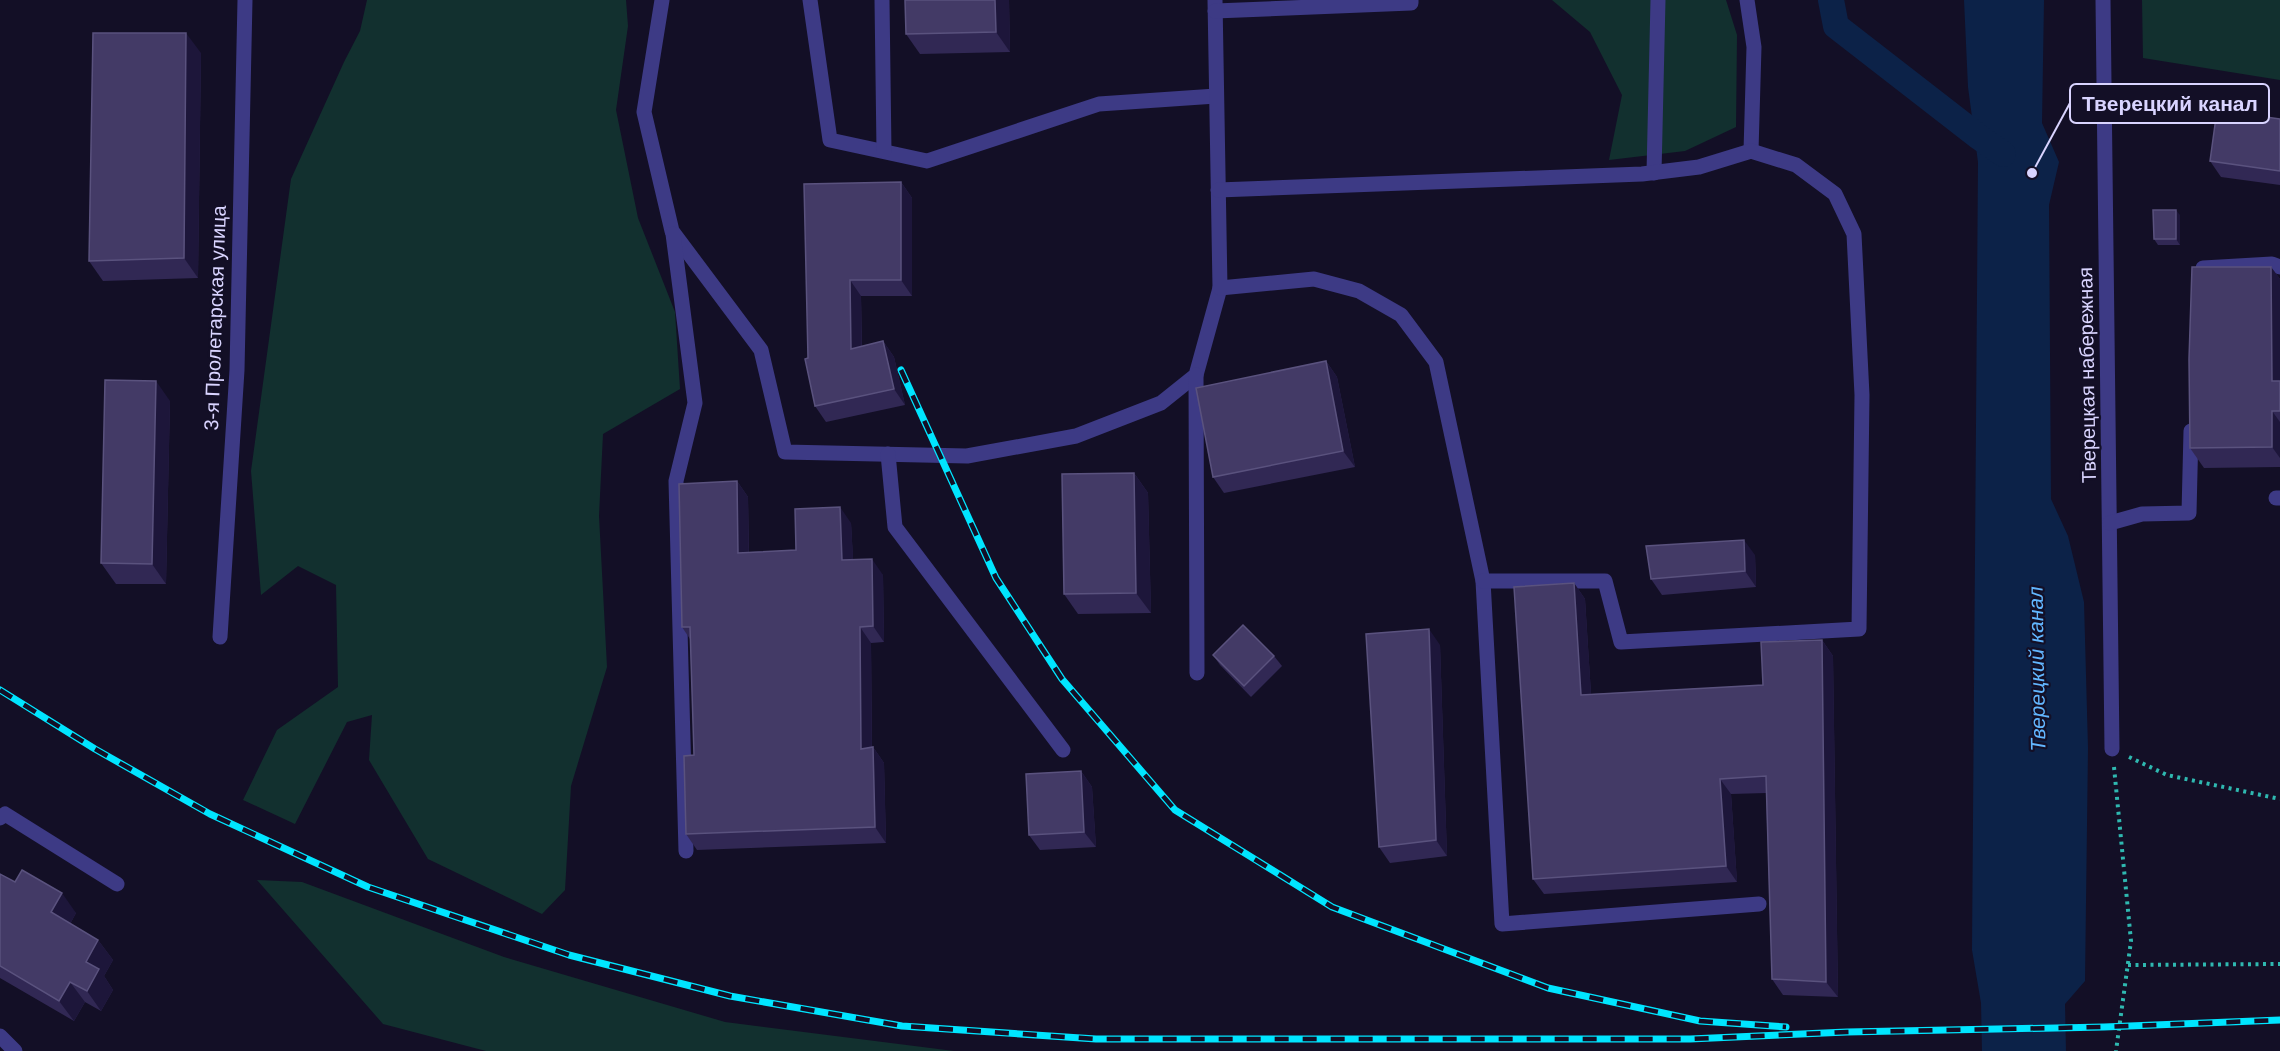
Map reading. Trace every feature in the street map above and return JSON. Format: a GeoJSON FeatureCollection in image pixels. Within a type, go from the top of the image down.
{"type":"FeatureCollection","features":[{"type":"Feature","properties":{"kind":"street","name":"3-я Пролетарская улица"},"geometry":{"type":"LineString","coordinates":[[220,637],[237,370],[245,0]]}},
{"type":"Feature","properties":{"kind":"street"},"geometry":{"type":"LineString","coordinates":[[662,0],[644,112],[672,231],[695,404],[676,481],[686,851]]}},
{"type":"Feature","properties":{"kind":"street"},"geometry":{"type":"LineString","coordinates":[[810,0],[830,140],[927,160],[1099,104],[1216,96]]}},
{"type":"Feature","properties":{"kind":"street"},"geometry":{"type":"LineString","coordinates":[[882,0],[884,151]]}},
{"type":"Feature","properties":{"kind":"street"},"geometry":{"type":"LineString","coordinates":[[1197,673],[1196,375],[1220,288],[1215,6],[1411,3],[1411,0]]}},
{"type":"Feature","properties":{"kind":"street"},"geometry":{"type":"LineString","coordinates":[[1654,173],[1658,0]]}},
{"type":"Feature","properties":{"kind":"street"},"geometry":{"type":"LineString","coordinates":[[1747,0],[1754,47],[1751,151]]}},
{"type":"Feature","properties":{"kind":"street","name":"Тверецкая набережная"},"geometry":{"type":"LineString","coordinates":[[2103,0],[2112,748]]}},
{"type":"Feature","properties":{"kind":"street"},"geometry":{"type":"LineString","coordinates":[[1218,190],[1654,173],[1699,167],[1751,151],[1796,165],[1834,194],[1854,234],[1862,395],[1859,629],[1621,642],[1605,580],[1483,581]]}},
{"type":"Feature","properties":{"kind":"street"},"geometry":{"type":"LineString","coordinates":[[672,231],[760,350],[785,452],[967,456],[1076,436],[1161,403],[1196,375]]}},
{"type":"Feature","properties":{"kind":"street"},"geometry":{"type":"LineString","coordinates":[[2197,280],[2197,268],[2272,264],[2280,267]]}},
{"type":"Feature","properties":{"kind":"street"},"geometry":{"type":"LineString","coordinates":[[1220,288],[1314,279],[1359,291],[1401,315],[1436,362],[1483,581],[1502,924],[1759,904]]}},
{"type":"Feature","properties":{"kind":"street"},"geometry":{"type":"LineString","coordinates":[[2110,523],[2142,514],[2189,513],[2191,419]]}},
{"type":"Feature","properties":{"kind":"street"},"geometry":{"type":"LineString","coordinates":[[888,454],[895,526],[1064,750]]}},
{"type":"Feature","properties":{"kind":"street"},"geometry":{"type":"LineString","coordinates":[[0,818],[5,814],[117,884]]}},
{"type":"Feature","properties":{"kind":"street"},"geometry":{"type":"LineString","coordinates":[[0,1036],[15,1051]]}},
{"type":"Feature","properties":{"kind":"path"},"geometry":{"type":"LineString","coordinates":[[2112,748],[2167,775],[2280,799]]}},
{"type":"Feature","properties":{"kind":"path"},"geometry":{"type":"LineString","coordinates":[[2112,748],[2131,941],[2116,1051]]}},
{"type":"Feature","properties":{"kind":"path"},"geometry":{"type":"LineString","coordinates":[[2128,965],[2280,964]]}},
{"type":"Feature","properties":{"kind":"green space"},"geometry":{"type":"Polygon","coordinates":[[[367,0],[626,0],[628,26],[616,110],[638,218],[675,312],[680,389],[603,434],[599,516],[607,667],[571,786],[565,890],[542,914],[428,859],[369,760],[372,715],[347,722],[295,824],[243,800],[277,730],[338,687],[336,585],[298,566],[261,595],[251,471],[291,179],[360,31],[367,0]]]}},
{"type":"Feature","properties":{"kind":"green space"},"geometry":{"type":"Polygon","coordinates":[[[1552,0],[1726,0],[1737,35],[1736,127],[1685,151],[1609,160],[1622,95],[1590,32],[1552,0]]]}},
{"type":"Feature","properties":{"kind":"green space"},"geometry":{"type":"Polygon","coordinates":[[[2142,0],[2280,0],[2280,80],[2143,58],[2142,0]]]}},
{"type":"Feature","properties":{"kind":"green space"},"geometry":{"type":"Polygon","coordinates":[[[257,880],[302,882],[504,957],[725,1022],[954,1051],[486,1051],[383,1024],[257,880]]]}},
{"type":"Feature","properties":{"kind":"water"},"geometry":{"type":"Polygon","coordinates":[[[1964,0],[2044,0],[2042,123],[2059,162],[2049,205],[2051,499],[2068,536],[2084,602],[2088,748],[2085,981],[2065,1004],[2066,1051],[1982,1051],[1981,1003],[1972,950],[1978,162],[1968,87],[1964,0]]]}},
{"type":"Feature","properties":{"kind":"building"},"geometry":{"type":"Polygon","coordinates":[[[905,0],[995,0],[996,32],[906,34],[905,0]]]}},
{"type":"Feature","properties":{"kind":"building"},"geometry":{"type":"Polygon","coordinates":[[[93,33],[186,33],[184,258],[89,261],[93,33]]]}},
{"type":"Feature","properties":{"kind":"building"},"geometry":{"type":"Polygon","coordinates":[[[2217,110],[2280,119],[2280,171],[2210,161],[2217,110]]]}},
{"type":"Feature","properties":{"kind":"building"},"geometry":{"type":"Polygon","coordinates":[[[901,182],[901,280],[850,280],[851,349],[883,341],[894,389],[815,406],[805,359],[808,358],[804,184],[901,182]]]}},
{"type":"Feature","properties":{"kind":"building"},"geometry":{"type":"Polygon","coordinates":[[[2153,210],[2176,210],[2176,239],[2154,239],[2153,210]]]}},
{"type":"Feature","properties":{"kind":"building"},"geometry":{"type":"Polygon","coordinates":[[[2192,267],[2271,267],[2272,381],[2280,381],[2280,411],[2272,411],[2272,447],[2190,448],[2189,359],[2192,267]]]}},
{"type":"Feature","properties":{"kind":"building"},"geometry":{"type":"Polygon","coordinates":[[[1326,361],[1343,451],[1213,477],[1196,388],[1326,361]]]}},
{"type":"Feature","properties":{"kind":"building"},"geometry":{"type":"Polygon","coordinates":[[[105,380],[156,381],[152,564],[101,563],[105,380]]]}},
{"type":"Feature","properties":{"kind":"building"},"geometry":{"type":"Polygon","coordinates":[[[1134,473],[1136,593],[1064,594],[1062,474],[1134,473]]]}},
{"type":"Feature","properties":{"kind":"building"},"geometry":{"type":"Polygon","coordinates":[[[737,481],[738,553],[796,550],[795,509],[840,507],[842,560],[872,559],[873,626],[860,627],[861,749],[873,747],[875,827],[686,834],[684,756],[694,755],[690,627],[682,627],[679,484],[737,481]]]}},
{"type":"Feature","properties":{"kind":"building"},"geometry":{"type":"Polygon","coordinates":[[[1744,540],[1745,571],[1651,579],[1646,546],[1744,540]]]}},
{"type":"Feature","properties":{"kind":"building"},"geometry":{"type":"Polygon","coordinates":[[[1574,583],[1581,695],[1763,685],[1761,642],[1822,640],[1826,982],[1772,979],[1766,776],[1720,779],[1726,866],[1533,879],[1514,587],[1574,583]]]}},
{"type":"Feature","properties":{"kind":"building"},"geometry":{"type":"Polygon","coordinates":[[[1243,625],[1274,656],[1244,686],[1213,655],[1243,625]]]}},
{"type":"Feature","properties":{"kind":"building"},"geometry":{"type":"Polygon","coordinates":[[[1429,629],[1436,840],[1379,847],[1366,634],[1429,629]]]}},
{"type":"Feature","properties":{"kind":"building"},"geometry":{"type":"Polygon","coordinates":[[[1081,771],[1084,832],[1029,835],[1026,774],[1081,771]]]}},
{"type":"Feature","properties":{"kind":"building"},"geometry":{"type":"Polygon","coordinates":[[[22,870],[62,893],[51,912],[98,940],[86,962],[99,969],[87,991],[70,982],[59,1001],[0,966],[0,874],[15,882],[22,870]]]}},
{"type":"Feature","properties":{"kind":"waterway"},"geometry":{"type":"LineString","coordinates":[[1831,0],[1836,26],[2003,154]]}},
{"type":"Feature","properties":{"kind":"railway"},"geometry":{"type":"LineString","coordinates":[[901,370],[996,578],[1062,679],[1175,810],[1332,907],[1548,988],[1700,1021],[1786,1027]]}},
{"type":"Feature","properties":{"kind":"railway"},"geometry":{"type":"LineString","coordinates":[[0,690],[95,749],[210,814],[368,887],[569,955],[730,996],[902,1026],[1096,1039],[1690,1039],[1847,1032],[2104,1027],[2280,1020]]}},
{"type":"Feature","properties":{"kind":"place","name":"Тверецкий канал"},"geometry":{"type":"Point","coordinates":[2032,173]}}]}
